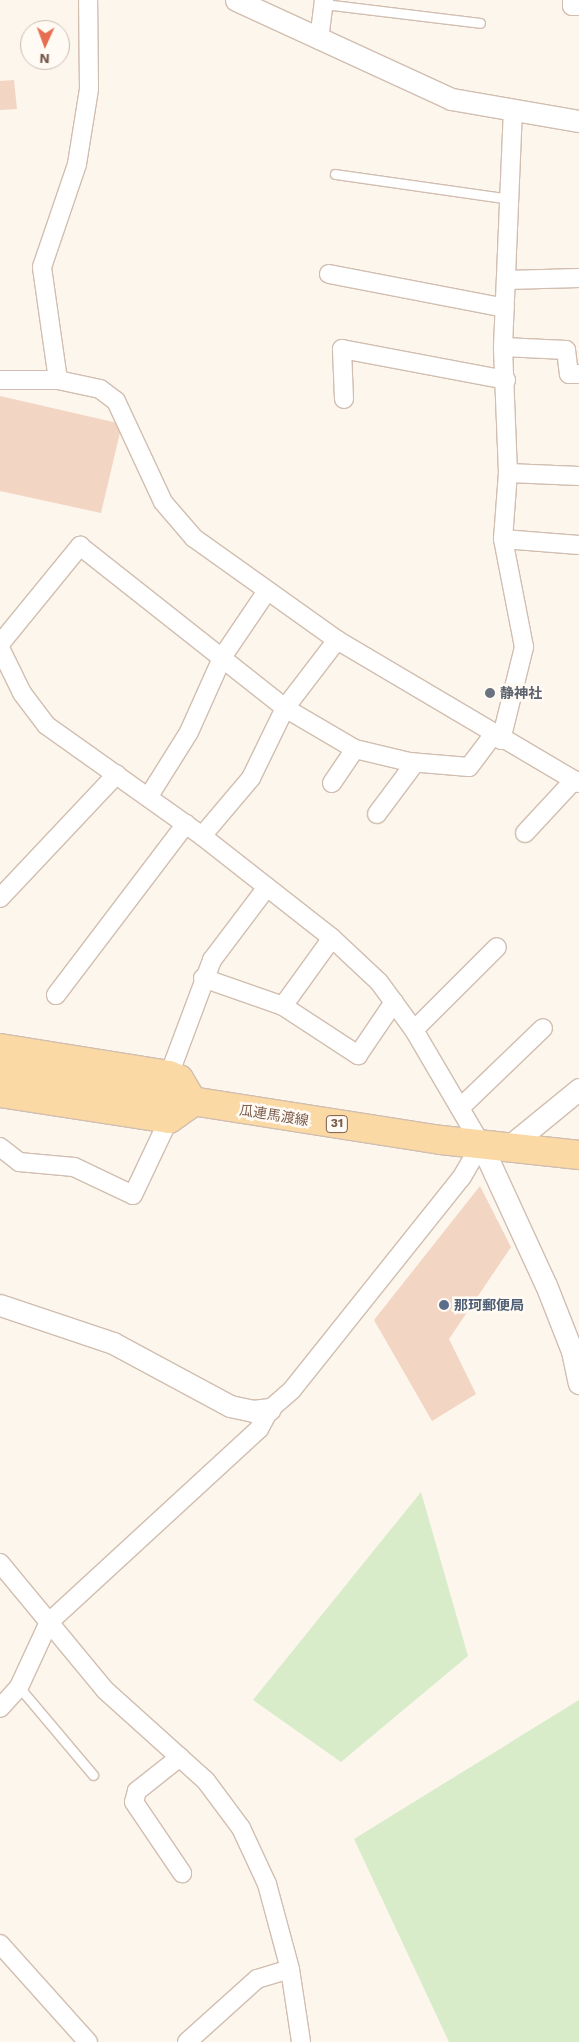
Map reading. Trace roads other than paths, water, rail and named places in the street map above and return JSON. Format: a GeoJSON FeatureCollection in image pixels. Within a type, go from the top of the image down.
{"type":"FeatureCollection","features":[{"type":"Feature","properties":{"kind":"main road"},"geometry":{"type":"LineString","coordinates":[[0,1048],[169,1075],[183,1084],[193,1102],[170,1119],[0,1092]]}},
{"type":"Feature","properties":{"kind":"main road","name":"瓜連馬渡線"},"geometry":{"type":"LineString","coordinates":[[0,1071],[193,1102],[508,1148],[579,1155]]}},
{"type":"Feature","properties":{"kind":"street"},"geometry":{"type":"LineString","coordinates":[[58,380],[42,267],[77,164],[89,89],[88,0]]}},
{"type":"Feature","properties":{"kind":"street"},"geometry":{"type":"LineString","coordinates":[[236,0],[319,40],[451,99],[513,112],[579,121]]}},
{"type":"Feature","properties":{"kind":"street"},"geometry":{"type":"LineString","coordinates":[[572,0],[572,6],[579,6]]}},
{"type":"Feature","properties":{"kind":"street"},"geometry":{"type":"LineString","coordinates":[[319,40],[324,2]]}},
{"type":"Feature","properties":{"kind":"street"},"geometry":{"type":"LineString","coordinates":[[513,112],[511,199],[503,347],[506,380],[508,473],[503,540],[524,647],[497,737],[469,767],[415,763],[355,749],[285,708],[223,656],[80,546],[0,646],[22,694],[46,725],[149,796],[332,938],[394,1002],[414,1030],[481,1144],[546,1285],[572,1351],[579,1383]]}},
{"type":"Feature","properties":{"kind":"street"},"geometry":{"type":"LineString","coordinates":[[329,274],[505,308]]}},
{"type":"Feature","properties":{"kind":"street"},"geometry":{"type":"LineString","coordinates":[[507,280],[579,278]]}},
{"type":"Feature","properties":{"kind":"street"},"geometry":{"type":"LineString","coordinates":[[503,347],[566,350],[569,374],[579,374]]}},
{"type":"Feature","properties":{"kind":"street"},"geometry":{"type":"LineString","coordinates":[[344,398],[342,349],[506,380]]}},
{"type":"Feature","properties":{"kind":"street"},"geometry":{"type":"LineString","coordinates":[[0,380],[58,380],[100,389],[116,401],[163,502],[194,538],[336,640],[497,737],[577,782],[525,833]]}},
{"type":"Feature","properties":{"kind":"street"},"geometry":{"type":"LineString","coordinates":[[508,473],[579,476]]}},
{"type":"Feature","properties":{"kind":"street"},"geometry":{"type":"LineString","coordinates":[[503,540],[579,545]]}},
{"type":"Feature","properties":{"kind":"street"},"geometry":{"type":"LineString","coordinates":[[149,796],[188,732],[223,656],[267,591]]}},
{"type":"Feature","properties":{"kind":"street"},"geometry":{"type":"LineString","coordinates":[[202,836],[251,778],[285,708],[336,640]]}},
{"type":"Feature","properties":{"kind":"street"},"geometry":{"type":"LineString","coordinates":[[332,783],[355,749]]}},
{"type":"Feature","properties":{"kind":"street"},"geometry":{"type":"LineString","coordinates":[[377,814],[415,763]]}},
{"type":"Feature","properties":{"kind":"street"},"geometry":{"type":"LineString","coordinates":[[0,898],[117,774]]}},
{"type":"Feature","properties":{"kind":"street"},"geometry":{"type":"LineString","coordinates":[[56,995],[186,824]]}},
{"type":"Feature","properties":{"kind":"street"},"geometry":{"type":"LineString","coordinates":[[169,1075],[203,978],[267,887]]}},
{"type":"Feature","properties":{"kind":"street"},"geometry":{"type":"LineString","coordinates":[[282,1006],[332,938]]}},
{"type":"Feature","properties":{"kind":"street"},"geometry":{"type":"LineString","coordinates":[[414,1030],[497,947]]}},
{"type":"Feature","properties":{"kind":"street"},"geometry":{"type":"LineString","coordinates":[[203,978],[282,1006],[358,1055],[394,1002]]}},
{"type":"Feature","properties":{"kind":"street"},"geometry":{"type":"LineString","coordinates":[[460,1108],[543,1028]]}},
{"type":"Feature","properties":{"kind":"street"},"geometry":{"type":"LineString","coordinates":[[508,1148],[579,1088]]}},
{"type":"Feature","properties":{"kind":"street"},"geometry":{"type":"LineString","coordinates":[[0,1147],[19,1162],[74,1167],[133,1195],[170,1119]]}},
{"type":"Feature","properties":{"kind":"street"},"geometry":{"type":"LineString","coordinates":[[0,1708],[19,1687],[50,1622],[259,1429],[270,1409],[292,1390],[462,1178],[481,1144]]}},
{"type":"Feature","properties":{"kind":"street"},"geometry":{"type":"LineString","coordinates":[[0,1305],[113,1343],[230,1406],[253,1411],[270,1409]]}},
{"type":"Feature","properties":{"kind":"street"},"geometry":{"type":"LineString","coordinates":[[0,1563],[105,1690],[206,1781],[241,1828],[267,1884],[290,1969],[301,2042]]}},
{"type":"Feature","properties":{"kind":"street"},"geometry":{"type":"LineString","coordinates":[[180,1757],[137,1791],[134,1802],[182,1873]]}},
{"type":"Feature","properties":{"kind":"street"},"geometry":{"type":"LineString","coordinates":[[0,1944],[88,2042]]}},
{"type":"Feature","properties":{"kind":"street"},"geometry":{"type":"LineString","coordinates":[[187,2042],[256,1979],[290,1969]]}},
{"type":"Feature","properties":{"kind":"lane"},"geometry":{"type":"LineString","coordinates":[[324,2],[480,24]]}},
{"type":"Feature","properties":{"kind":"lane"},"geometry":{"type":"LineString","coordinates":[[335,174],[511,199]]}},
{"type":"Feature","properties":{"kind":"lane"},"geometry":{"type":"LineString","coordinates":[[19,1687],[93,1775]]}},
{"type":"Feature","properties":{"kind":"place","name":"静神社"},"geometry":{"type":"Point","coordinates":[490,693]}},
{"type":"Feature","properties":{"kind":"place","name":"那珂郵便局"},"geometry":{"type":"Point","coordinates":[444,1305]}}]}
